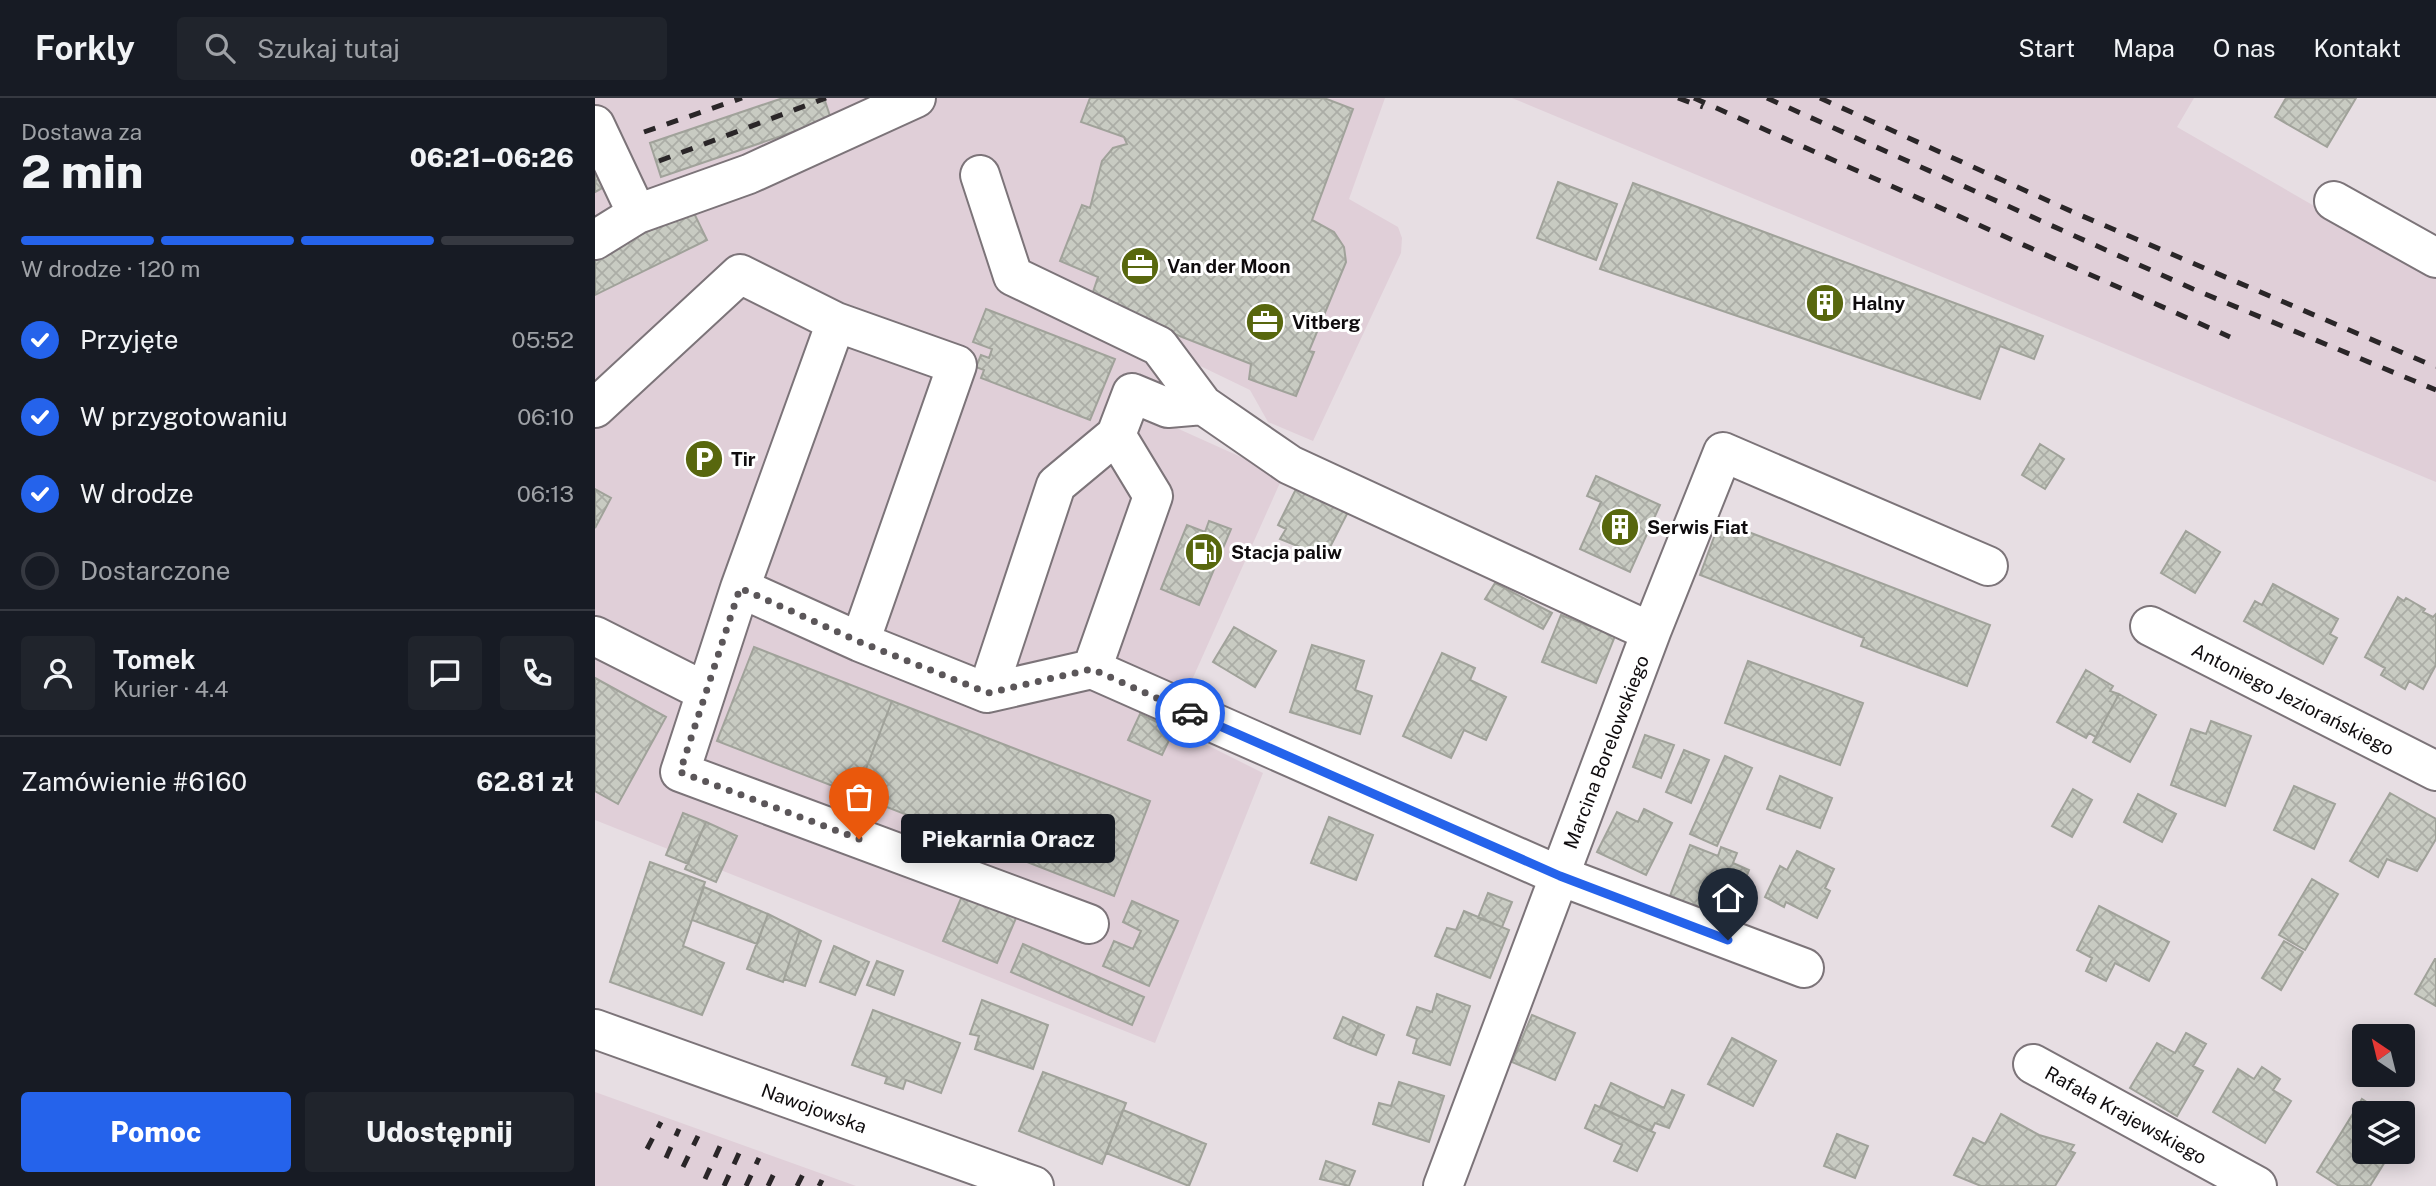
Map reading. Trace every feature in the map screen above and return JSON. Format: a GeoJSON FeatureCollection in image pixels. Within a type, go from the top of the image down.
{"type":"FeatureCollection","features":[{"type":"Feature","properties":{"kind":"street"},"geometry":{"type":"LineString","coordinates":[[595,240],[637,214],[749,174],[916,98]]}},
{"type":"Feature","properties":{"kind":"street"},"geometry":{"type":"LineString","coordinates":[[595,125],[637,214]]}},
{"type":"Feature","properties":{"kind":"street","name":"Marcina Borelowskiego"},"geometry":{"type":"LineString","coordinates":[[980,175],[1013,276],[1159,346],[1203,405],[1290,465],[1651,632],[1443,1186]]}},
{"type":"Feature","properties":{"kind":"street"},"geometry":{"type":"LineString","coordinates":[[2334,201],[2436,258]]}},
{"type":"Feature","properties":{"kind":"street"},"geometry":{"type":"LineString","coordinates":[[595,408],[740,274],[837,322],[957,365],[860,642]]}},
{"type":"Feature","properties":{"kind":"street"},"geometry":{"type":"LineString","coordinates":[[837,322],[740,588],[680,772],[1089,925]]}},
{"type":"Feature","properties":{"kind":"street"},"geometry":{"type":"LineString","coordinates":[[988,693],[1056,485],[1116,435],[1132,393],[1168,408],[1203,405]]}},
{"type":"Feature","properties":{"kind":"street"},"geometry":{"type":"LineString","coordinates":[[1092,669],[1153,496],[1116,435]]}},
{"type":"Feature","properties":{"kind":"street"},"geometry":{"type":"LineString","coordinates":[[1651,632],[1723,452],[1988,566]]}},
{"type":"Feature","properties":{"kind":"street"},"geometry":{"type":"LineString","coordinates":[[740,588],[860,642],[988,693],[1092,669],[1560,876],[1804,968]]}},
{"type":"Feature","properties":{"kind":"street","name":"Antoniego Jeziorańskiego"},"geometry":{"type":"LineString","coordinates":[[2150,626],[2436,771]]}},
{"type":"Feature","properties":{"kind":"street"},"geometry":{"type":"LineString","coordinates":[[595,636],[706,692]]}},
{"type":"Feature","properties":{"kind":"street","name":"Nawojowska"},"geometry":{"type":"LineString","coordinates":[[595,1029],[1034,1186]]}},
{"type":"Feature","properties":{"kind":"street","name":"Rafała Krajewskiego"},"geometry":{"type":"LineString","coordinates":[[2033,1064],[2257,1186]]}},
{"type":"Feature","properties":{"kind":"shaded area"},"geometry":{"type":"Polygon","coordinates":[[[595,98],[1385,98],[1349,199],[1398,227],[1402,238],[1401,253],[1313,441],[1268,422],[1250,390],[1192,362],[1161,421],[1283,476],[1171,727],[1263,773],[1155,1043],[595,820],[595,98]]]}},
{"type":"Feature","properties":{"kind":"shaded area"},"geometry":{"type":"Polygon","coordinates":[[[1512,98],[2194,98],[2177,127],[2436,276],[2436,482],[1512,98]]]}},
{"type":"Feature","properties":{"kind":"shaded area"},"geometry":{"type":"Polygon","coordinates":[[[595,1092],[856,1186],[595,1186],[595,1092]]]}},
{"type":"Feature","properties":{"kind":"building"},"geometry":{"type":"Polygon","coordinates":[[[783,98],[824,98],[831,119],[661,177],[650,143],[783,98]]]}},
{"type":"Feature","properties":{"kind":"building"},"geometry":{"type":"Polygon","coordinates":[[[1090,98],[1324,98],[1353,109],[1312,220],[1334,232],[1344,247],[1346,262],[1309,351],[1314,352],[1296,396],[1249,379],[1251,364],[1090,301],[1098,277],[1060,261],[1082,205],[1090,208],[1102,161],[1113,148],[1127,144],[1124,137],[1081,122],[1090,98]]]}},
{"type":"Feature","properties":{"kind":"building"},"geometry":{"type":"Polygon","coordinates":[[[2286,98],[2356,98],[2327,147],[2275,117],[2286,98]]]}},
{"type":"Feature","properties":{"kind":"building"},"geometry":{"type":"Polygon","coordinates":[[[595,165],[608,185],[595,192],[595,165]]]}},
{"type":"Feature","properties":{"kind":"building"},"geometry":{"type":"Polygon","coordinates":[[[1558,182],[1617,204],[1596,260],[1537,238],[1558,182]]]}},
{"type":"Feature","properties":{"kind":"building","name":"Halny"},"geometry":{"type":"Polygon","coordinates":[[[1633,183],[2043,336],[2034,359],[2000,346],[1980,399],[1600,269],[1633,183]]]}},
{"type":"Feature","properties":{"kind":"building"},"geometry":{"type":"Polygon","coordinates":[[[692,209],[707,240],[595,295],[595,258],[692,209]]]}},
{"type":"Feature","properties":{"kind":"building"},"geometry":{"type":"Polygon","coordinates":[[[986,309],[1115,359],[1090,420],[981,378],[984,370],[976,367],[981,355],[989,358],[992,349],[973,342],[986,309]]]}},
{"type":"Feature","properties":{"kind":"building"},"geometry":{"type":"Polygon","coordinates":[[[2040,444],[2064,459],[2045,489],[2022,475],[2040,444]]]}},
{"type":"Feature","properties":{"kind":"building","name":"Serwis Fiat"},"geometry":{"type":"Polygon","coordinates":[[[1596,476],[1660,505],[1630,572],[1580,549],[1601,502],[1587,496],[1596,476]]]}},
{"type":"Feature","properties":{"kind":"building"},"geometry":{"type":"Polygon","coordinates":[[[1297,487],[1348,512],[1325,557],[1280,539],[1286,529],[1278,525],[1297,487]]]}},
{"type":"Feature","properties":{"kind":"building"},"geometry":{"type":"Polygon","coordinates":[[[595,489],[611,498],[595,528],[595,489]]]}},
{"type":"Feature","properties":{"kind":"building"},"geometry":{"type":"Polygon","coordinates":[[[1209,521],[1231,529],[1199,605],[1161,589],[1187,525],[1205,532],[1209,521]]]}},
{"type":"Feature","properties":{"kind":"building"},"geometry":{"type":"Polygon","coordinates":[[[1720,521],[1990,625],[1967,686],[1861,646],[1864,638],[1700,575],[1720,521]]]}},
{"type":"Feature","properties":{"kind":"building"},"geometry":{"type":"Polygon","coordinates":[[[2186,531],[2220,552],[2195,593],[2161,573],[2186,531]]]}},
{"type":"Feature","properties":{"kind":"building"},"geometry":{"type":"Polygon","coordinates":[[[1495,583],[1552,613],[1543,629],[1485,599],[1495,583]]]}},
{"type":"Feature","properties":{"kind":"building"},"geometry":{"type":"Polygon","coordinates":[[[2273,584],[2338,619],[2330,634],[2337,638],[2323,664],[2244,621],[2255,601],[2262,605],[2273,584]]]}},
{"type":"Feature","properties":{"kind":"building"},"geometry":{"type":"Polygon","coordinates":[[[2398,597],[2404,601],[2406,598],[2433,617],[2436,614],[2436,665],[2423,689],[2409,681],[2405,689],[2381,675],[2385,668],[2365,657],[2398,597]]]}},
{"type":"Feature","properties":{"kind":"building"},"geometry":{"type":"Polygon","coordinates":[[[1561,615],[1615,636],[1596,683],[1542,662],[1561,615]]]}},
{"type":"Feature","properties":{"kind":"building"},"geometry":{"type":"Polygon","coordinates":[[[1234,627],[1276,651],[1255,687],[1213,662],[1234,627]]]}},
{"type":"Feature","properties":{"kind":"building"},"geometry":{"type":"Polygon","coordinates":[[[1312,645],[1364,661],[1355,690],[1372,696],[1360,734],[1290,712],[1312,645]]]}},
{"type":"Feature","properties":{"kind":"building"},"geometry":{"type":"Polygon","coordinates":[[[754,647],[892,701],[856,795],[717,741],[754,647]]]}},
{"type":"Feature","properties":{"kind":"building"},"geometry":{"type":"Polygon","coordinates":[[[1442,653],[1475,668],[1470,680],[1506,697],[1486,740],[1464,730],[1451,758],[1403,736],[1442,653]]]}},
{"type":"Feature","properties":{"kind":"building"},"geometry":{"type":"Polygon","coordinates":[[[1748,661],[1863,703],[1840,765],[1725,723],[1748,661]]]}},
{"type":"Feature","properties":{"kind":"building"},"geometry":{"type":"Polygon","coordinates":[[[2086,670],[2113,686],[2110,691],[2119,694],[2096,737],[2089,733],[2086,738],[2057,722],[2086,670]]]}},
{"type":"Feature","properties":{"kind":"building"},"geometry":{"type":"Polygon","coordinates":[[[595,678],[666,717],[618,804],[595,791],[595,678]]]}},
{"type":"Feature","properties":{"kind":"building"},"geometry":{"type":"Polygon","coordinates":[[[2119,694],[2156,715],[2130,762],[2093,742],[2119,694]]]}},
{"type":"Feature","properties":{"kind":"building"},"geometry":{"type":"Polygon","coordinates":[[[892,701],[1150,801],[1114,896],[856,795],[892,701]]]}},
{"type":"Feature","properties":{"kind":"building"},"geometry":{"type":"Polygon","coordinates":[[[1140,714],[1174,730],[1162,755],[1128,740],[1140,714]]]}},
{"type":"Feature","properties":{"kind":"building"},"geometry":{"type":"Polygon","coordinates":[[[2211,721],[2251,736],[2225,806],[2171,785],[2191,729],[2206,734],[2211,721]]]}},
{"type":"Feature","properties":{"kind":"building"},"geometry":{"type":"Polygon","coordinates":[[[1645,735],[1674,745],[1661,778],[1633,767],[1645,735]]]}},
{"type":"Feature","properties":{"kind":"building"},"geometry":{"type":"Polygon","coordinates":[[[1684,750],[1709,760],[1691,803],[1666,792],[1684,750]]]}},
{"type":"Feature","properties":{"kind":"building"},"geometry":{"type":"Polygon","coordinates":[[[1725,756],[1752,768],[1717,846],[1690,834],[1725,756]]]}},
{"type":"Feature","properties":{"kind":"building"},"geometry":{"type":"Polygon","coordinates":[[[1780,776],[1832,798],[1820,828],[1767,809],[1780,776]]]}},
{"type":"Feature","properties":{"kind":"building"},"geometry":{"type":"Polygon","coordinates":[[[2294,786],[2335,804],[2314,849],[2274,830],[2294,786]]]}},
{"type":"Feature","properties":{"kind":"building"},"geometry":{"type":"Polygon","coordinates":[[[2073,789],[2092,800],[2072,837],[2052,826],[2073,789]]]}},
{"type":"Feature","properties":{"kind":"building"},"geometry":{"type":"Polygon","coordinates":[[[2390,793],[2436,819],[2436,839],[2417,871],[2387,859],[2378,877],[2350,861],[2390,793]]]}},
{"type":"Feature","properties":{"kind":"building"},"geometry":{"type":"Polygon","coordinates":[[[2138,794],[2176,814],[2162,842],[2124,822],[2138,794]]]}},
{"type":"Feature","properties":{"kind":"building"},"geometry":{"type":"Polygon","coordinates":[[[1644,809],[1672,823],[1646,875],[1597,852],[1617,812],[1638,822],[1644,809]]]}},
{"type":"Feature","properties":{"kind":"building"},"geometry":{"type":"Polygon","coordinates":[[[683,813],[706,822],[688,864],[666,855],[683,813]]]}},
{"type":"Feature","properties":{"kind":"building"},"geometry":{"type":"Polygon","coordinates":[[[1329,817],[1373,835],[1356,880],[1311,863],[1329,817]]]}},
{"type":"Feature","properties":{"kind":"building"},"geometry":{"type":"Polygon","coordinates":[[[706,822],[737,836],[716,882],[685,869],[706,822]]]}},
{"type":"Feature","properties":{"kind":"building"},"geometry":{"type":"Polygon","coordinates":[[[1690,845],[1718,856],[1721,847],[1737,853],[1733,863],[1749,870],[1728,924],[1668,901],[1690,845]]]}},
{"type":"Feature","properties":{"kind":"building"},"geometry":{"type":"Polygon","coordinates":[[[1797,851],[1834,869],[1825,888],[1830,891],[1817,918],[1786,902],[1784,907],[1765,897],[1780,866],[1787,870],[1797,851]]]}},
{"type":"Feature","properties":{"kind":"building"},"geometry":{"type":"Polygon","coordinates":[[[650,862],[705,882],[683,946],[724,963],[702,1015],[610,982],[650,862]]]}},
{"type":"Feature","properties":{"kind":"building"},"geometry":{"type":"Polygon","coordinates":[[[2312,879],[2338,894],[2305,950],[2279,935],[2312,879]]]}},
{"type":"Feature","properties":{"kind":"building"},"geometry":{"type":"Polygon","coordinates":[[[704,887],[768,914],[757,944],[692,920],[704,887]]]}},
{"type":"Feature","properties":{"kind":"building"},"geometry":{"type":"Polygon","coordinates":[[[1488,893],[1512,902],[1502,927],[1478,918],[1488,893]]]}},
{"type":"Feature","properties":{"kind":"building"},"geometry":{"type":"Polygon","coordinates":[[[962,896],[1016,918],[997,963],[943,941],[962,896]]]}},
{"type":"Feature","properties":{"kind":"building"},"geometry":{"type":"Polygon","coordinates":[[[1132,901],[1178,921],[1149,986],[1103,966],[1114,941],[1133,949],[1141,931],[1123,922],[1132,901]]]}},
{"type":"Feature","properties":{"kind":"building"},"geometry":{"type":"Polygon","coordinates":[[[2099,906],[2169,942],[2149,981],[2115,963],[2106,981],[2086,971],[2092,958],[2077,950],[2099,906]]]}},
{"type":"Feature","properties":{"kind":"building"},"geometry":{"type":"Polygon","coordinates":[[[1464,911],[1509,930],[1490,978],[1435,956],[1447,928],[1456,930],[1464,911]]]}},
{"type":"Feature","properties":{"kind":"building"},"geometry":{"type":"Polygon","coordinates":[[[768,914],[800,930],[783,982],[747,969],[768,914]]]}},
{"type":"Feature","properties":{"kind":"building"},"geometry":{"type":"Polygon","coordinates":[[[800,930],[821,941],[805,986],[784,979],[800,930]]]}},
{"type":"Feature","properties":{"kind":"building"},"geometry":{"type":"Polygon","coordinates":[[[2284,941],[2303,952],[2281,990],[2262,978],[2284,941]]]}},
{"type":"Feature","properties":{"kind":"building"},"geometry":{"type":"Polygon","coordinates":[[[1023,944],[1144,997],[1132,1025],[1011,972],[1023,944]]]}},
{"type":"Feature","properties":{"kind":"building"},"geometry":{"type":"Polygon","coordinates":[[[834,946],[869,962],[855,995],[820,982],[834,946]]]}},
{"type":"Feature","properties":{"kind":"building"},"geometry":{"type":"Polygon","coordinates":[[[2436,959],[2436,1006],[2415,994],[2436,959]]]}},
{"type":"Feature","properties":{"kind":"building"},"geometry":{"type":"Polygon","coordinates":[[[877,961],[903,971],[894,995],[867,985],[877,961]]]}},
{"type":"Feature","properties":{"kind":"building"},"geometry":{"type":"Polygon","coordinates":[[[1437,994],[1470,1006],[1450,1065],[1413,1053],[1417,1039],[1407,1035],[1417,1007],[1432,1012],[1437,994]]]}},
{"type":"Feature","properties":{"kind":"building"},"geometry":{"type":"Polygon","coordinates":[[[982,1000],[1048,1025],[1033,1069],[975,1049],[979,1036],[970,1034],[982,1000]]]}},
{"type":"Feature","properties":{"kind":"building"},"geometry":{"type":"Polygon","coordinates":[[[873,1010],[960,1043],[941,1093],[906,1080],[903,1089],[885,1083],[887,1077],[852,1065],[873,1010]]]}},
{"type":"Feature","properties":{"kind":"building"},"geometry":{"type":"Polygon","coordinates":[[[1532,1015],[1575,1033],[1555,1080],[1512,1062],[1532,1015]]]}},
{"type":"Feature","properties":{"kind":"building"},"geometry":{"type":"Polygon","coordinates":[[[1343,1017],[1359,1024],[1350,1045],[1334,1038],[1343,1017]]]}},
{"type":"Feature","properties":{"kind":"building"},"geometry":{"type":"Polygon","coordinates":[[[1359,1024],[1384,1035],[1376,1055],[1350,1045],[1359,1024]]]}},
{"type":"Feature","properties":{"kind":"building"},"geometry":{"type":"Polygon","coordinates":[[[2186,1033],[2206,1044],[2193,1066],[2203,1071],[2177,1116],[2130,1088],[2157,1043],[2175,1053],[2186,1033]]]}},
{"type":"Feature","properties":{"kind":"building"},"geometry":{"type":"Polygon","coordinates":[[[1732,1038],[1776,1061],[1753,1106],[1708,1084],[1732,1038]]]}},
{"type":"Feature","properties":{"kind":"building"},"geometry":{"type":"Polygon","coordinates":[[[2262,1067],[2280,1079],[2273,1090],[2291,1101],[2265,1143],[2213,1112],[2238,1069],[2254,1079],[2262,1067]]]}},
{"type":"Feature","properties":{"kind":"building"},"geometry":{"type":"Polygon","coordinates":[[[1043,1072],[1126,1103],[1102,1164],[1019,1131],[1043,1072]]]}},
{"type":"Feature","properties":{"kind":"building"},"geometry":{"type":"Polygon","coordinates":[[[1399,1082],[1444,1096],[1429,1142],[1373,1124],[1379,1103],[1391,1106],[1399,1082]]]}},
{"type":"Feature","properties":{"kind":"building"},"geometry":{"type":"Polygon","coordinates":[[[1611,1083],[1664,1108],[1672,1090],[1684,1095],[1669,1128],[1655,1123],[1651,1131],[1600,1107],[1611,1083]]]}},
{"type":"Feature","properties":{"kind":"building"},"geometry":{"type":"Polygon","coordinates":[[[1595,1105],[1655,1133],[1637,1171],[1614,1161],[1622,1145],[1585,1128],[1595,1105]]]}},
{"type":"Feature","properties":{"kind":"building"},"geometry":{"type":"Polygon","coordinates":[[[1123,1110],[1206,1144],[1189,1186],[1106,1153],[1123,1110]]]}},
{"type":"Feature","properties":{"kind":"building"},"geometry":{"type":"Polygon","coordinates":[[[2001,1114],[2039,1135],[2074,1145],[2070,1151],[2075,1153],[2055,1186],[1981,1186],[1954,1175],[1973,1138],[1985,1144],[2001,1114]]]}},
{"type":"Feature","properties":{"kind":"building"},"geometry":{"type":"Polygon","coordinates":[[[2352,1115],[2352,1164],[2384,1164],[2370,1186],[2339,1186],[2317,1172],[2352,1115]]]}},
{"type":"Feature","properties":{"kind":"building"},"geometry":{"type":"Polygon","coordinates":[[[1837,1134],[1868,1146],[1855,1178],[1824,1166],[1837,1134]]]}},
{"type":"Feature","properties":{"kind":"building"},"geometry":{"type":"Polygon","coordinates":[[[1326,1161],[1355,1171],[1349,1186],[1320,1179],[1326,1161]]]}},
{"type":"Feature","properties":{"kind":"railway"},"geometry":{"type":"LineString","coordinates":[[644,132],[742,98]]}},
{"type":"Feature","properties":{"kind":"railway"},"geometry":{"type":"LineString","coordinates":[[659,161],[826,98]]}},
{"type":"Feature","properties":{"kind":"railway"},"geometry":{"type":"LineString","coordinates":[[1678,98],[1703,107]]}},
{"type":"Feature","properties":{"kind":"railway"},"geometry":{"type":"LineString","coordinates":[[1694,98],[2230,337]]}},
{"type":"Feature","properties":{"kind":"railway"},"geometry":{"type":"LineString","coordinates":[[1767,98],[2193,289],[2436,390]]}},
{"type":"Feature","properties":{"kind":"railway"},"geometry":{"type":"LineString","coordinates":[[1820,98],[2073,212],[2436,367]]}},
{"type":"Feature","properties":{"kind":"railway"},"geometry":{"type":"LineString","coordinates":[[647,1149],[661,1122]]}},
{"type":"Feature","properties":{"kind":"railway"},"geometry":{"type":"LineString","coordinates":[[666,1158],[679,1129]]}},
{"type":"Feature","properties":{"kind":"railway"},"geometry":{"type":"LineString","coordinates":[[683,1167],[698,1136]]}},
{"type":"Feature","properties":{"kind":"railway"},"geometry":{"type":"LineString","coordinates":[[705,1179],[721,1144]]}},
{"type":"Feature","properties":{"kind":"railway"},"geometry":{"type":"LineString","coordinates":[[724,1186],[740,1151]]}},
{"type":"Feature","properties":{"kind":"railway"},"geometry":{"type":"LineString","coordinates":[[746,1186],[759,1158]]}},
{"type":"Feature","properties":{"kind":"railway"},"geometry":{"type":"LineString","coordinates":[[768,1186],[778,1165]]}},
{"type":"Feature","properties":{"kind":"railway"},"geometry":{"type":"LineString","coordinates":[[797,1186],[803,1174]]}},
{"type":"Feature","properties":{"kind":"railway"},"geometry":{"type":"LineString","coordinates":[[819,1186],[822,1180]]}},
{"type":"Feature","properties":{"kind":"way so far"},"geometry":{"type":"LineString","coordinates":[[859,839],[680,772],[740,588],[860,642],[988,693],[1092,669],[1190,713]]}},
{"type":"Feature","properties":{"kind":"place","name":"Van der Moon"},"geometry":{"type":"Point","coordinates":[1140,266]}},
{"type":"Feature","properties":{"kind":"place","name":"Halny"},"geometry":{"type":"Point","coordinates":[1825,303]}},
{"type":"Feature","properties":{"kind":"place","name":"Vitberg"},"geometry":{"type":"Point","coordinates":[1265,322]}},
{"type":"Feature","properties":{"kind":"place","name":"Tir"},"geometry":{"type":"Point","coordinates":[704,459]}},
{"type":"Feature","properties":{"kind":"place","name":"Serwis Fiat"},"geometry":{"type":"Point","coordinates":[1620,527]}},
{"type":"Feature","properties":{"kind":"place","name":"Stacja paliw"},"geometry":{"type":"Point","coordinates":[1204,552]}},
{"type":"Feature","properties":{"kind":"place","name":"Piekarnia Oracz"},"geometry":{"type":"Point","coordinates":[859,839]}},
{"type":"Feature","properties":{"kind":"route"},"geometry":{"type":"LineString","coordinates":[[1190,713],[1560,876],[1728,940]]}}]}
